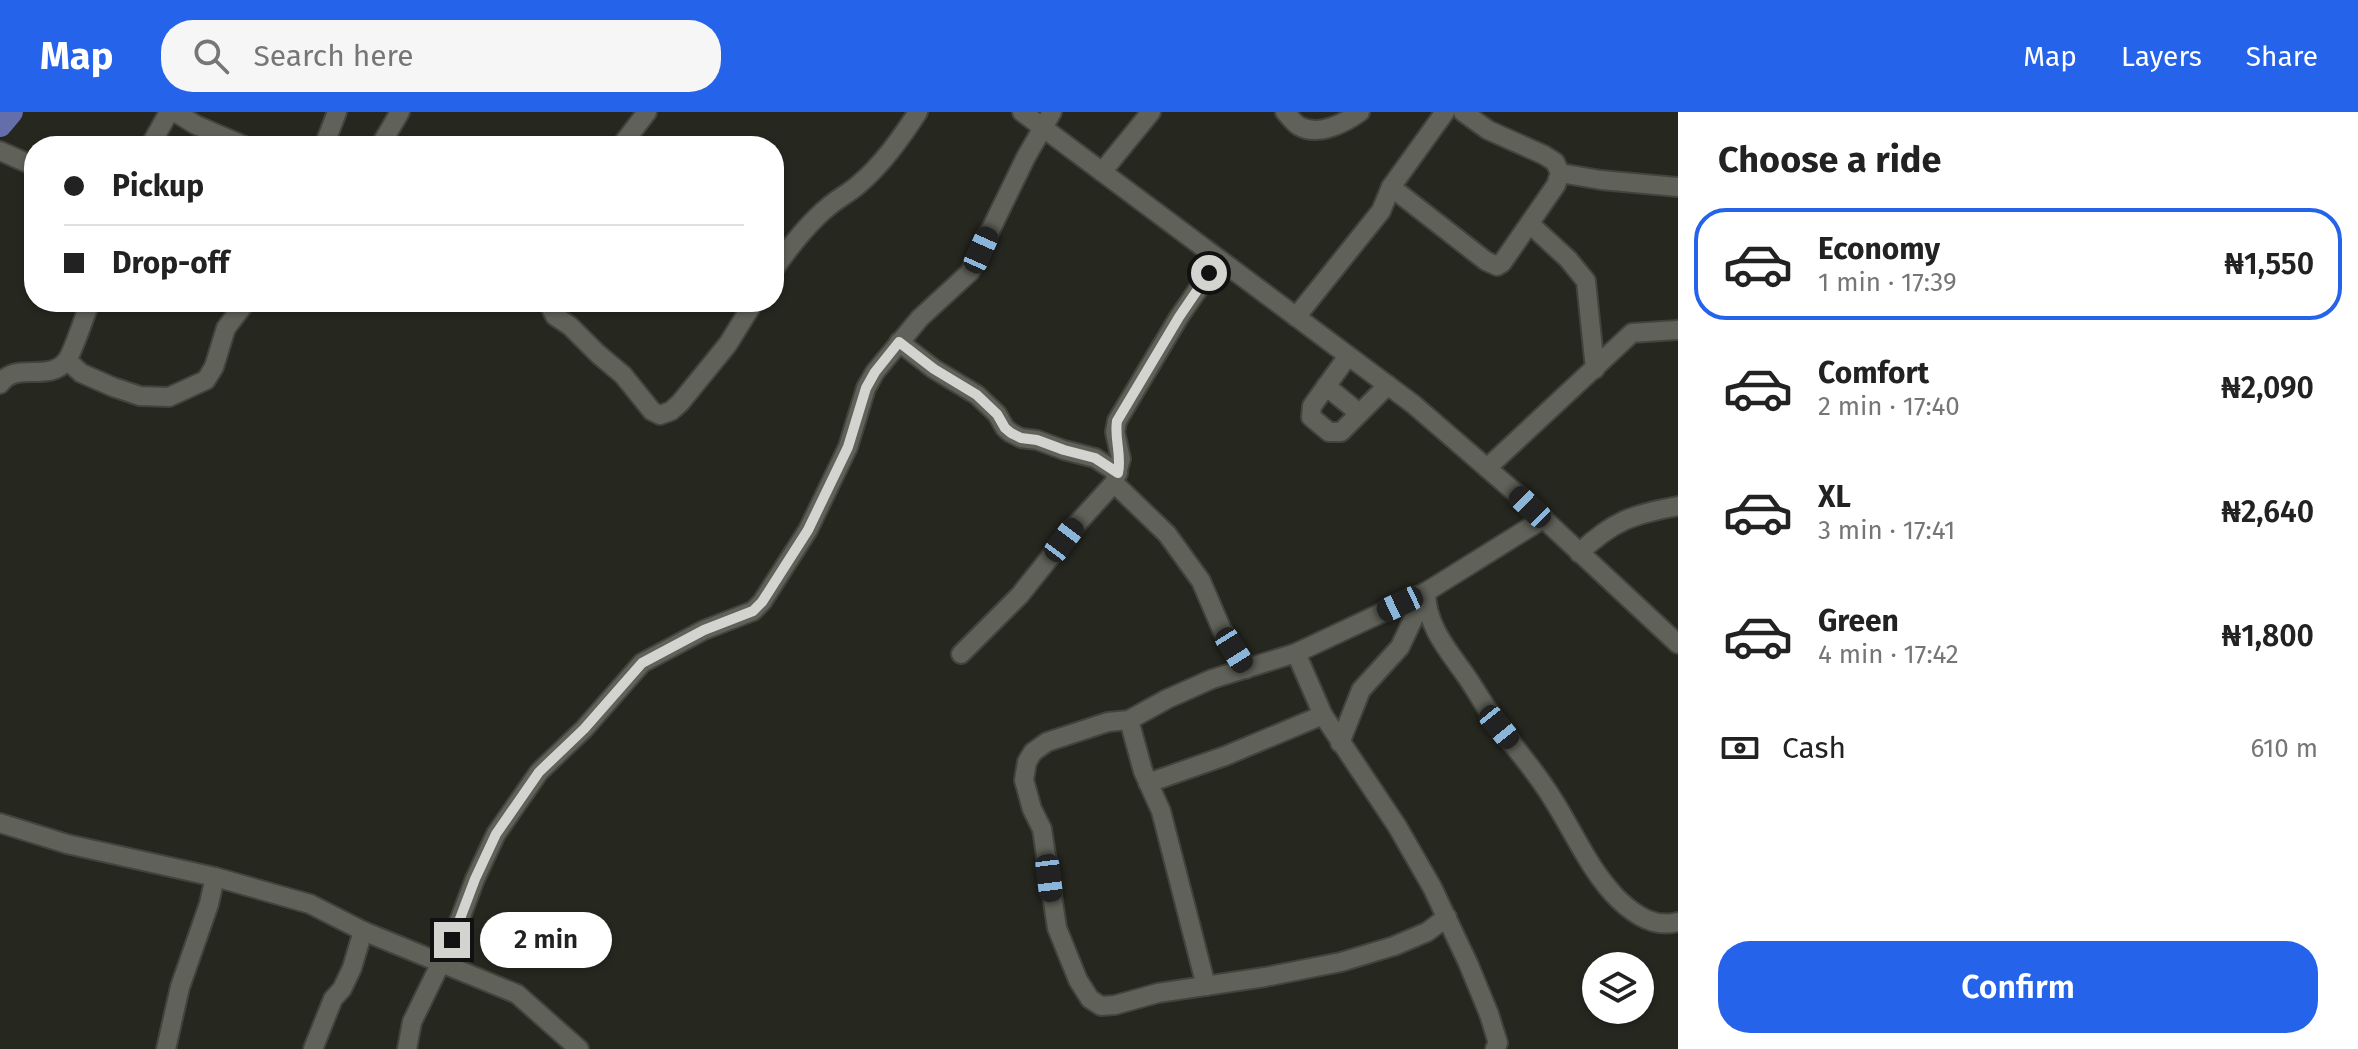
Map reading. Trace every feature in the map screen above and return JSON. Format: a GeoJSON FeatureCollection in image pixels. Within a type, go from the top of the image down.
{"type":"FeatureCollection","features":[{"type":"Feature","properties":{"kind":"street"},"geometry":{"type":"LineString","coordinates":[[156,136],[172,112],[222,136]]}},
{"type":"Feature","properties":{"kind":"street"},"geometry":{"type":"LineString","coordinates":[[328,136],[337,112]]}},
{"type":"Feature","properties":{"kind":"street"},"geometry":{"type":"LineString","coordinates":[[386,136],[400,112]]}},
{"type":"Feature","properties":{"kind":"street"},"geometry":{"type":"LineString","coordinates":[[629,136],[647,112]]}},
{"type":"Feature","properties":{"kind":"street"},"geometry":{"type":"LineString","coordinates":[[784,255],[825,209],[875,168],[918,112]]}},
{"type":"Feature","properties":{"kind":"street"},"geometry":{"type":"LineString","coordinates":[[1022,112],[1048,120],[1102,172],[1413,404],[1678,644]]}},
{"type":"Feature","properties":{"kind":"street"},"geometry":{"type":"LineString","coordinates":[[1102,172],[1151,112]]}},
{"type":"Feature","properties":{"kind":"street"},"geometry":{"type":"LineString","coordinates":[[1285,112],[1298,126],[1311,130],[1343,124],[1360,112]]}},
{"type":"Feature","properties":{"kind":"street"},"geometry":{"type":"LineString","coordinates":[[1296,317],[1381,211],[1391,187],[1445,112]]}},
{"type":"Feature","properties":{"kind":"street"},"geometry":{"type":"LineString","coordinates":[[1391,187],[1486,261],[1497,266],[1507,258],[1556,185],[1560,173],[1555,162],[1544,155],[1488,130],[1463,112]]}},
{"type":"Feature","properties":{"kind":"street"},"geometry":{"type":"LineString","coordinates":[[407,1049],[412,1022],[452,940],[496,834],[539,772],[584,729],[642,663],[704,630],[753,611],[762,602],[808,530],[848,447],[870,380],[920,318],[970,272],[1048,120]]}},
{"type":"Feature","properties":{"kind":"street"},"geometry":{"type":"LineString","coordinates":[[0,151],[24,162]]}},
{"type":"Feature","properties":{"kind":"street"},"geometry":{"type":"LineString","coordinates":[[1560,173],[1678,187]]}},
{"type":"Feature","properties":{"kind":"street"},"geometry":{"type":"LineString","coordinates":[[1530,224],[1568,259],[1586,281],[1595,369]]}},
{"type":"Feature","properties":{"kind":"street"},"geometry":{"type":"LineString","coordinates":[[961,654],[1028,587],[1116,478],[1121,459],[1115,432],[1117,421],[1192,297],[1219,259]]}},
{"type":"Feature","properties":{"kind":"street"},"geometry":{"type":"LineString","coordinates":[[0,384],[6,375],[14,372],[44,373],[67,360],[86,312]]}},
{"type":"Feature","properties":{"kind":"street"},"geometry":{"type":"LineString","coordinates":[[67,360],[81,373],[113,387],[140,396],[169,397],[206,380],[214,367],[226,328],[238,312]]}},
{"type":"Feature","properties":{"kind":"street"},"geometry":{"type":"LineString","coordinates":[[553,312],[623,375],[652,411],[660,415],[680,403],[728,344],[748,312]]}},
{"type":"Feature","properties":{"kind":"street"},"geometry":{"type":"LineString","coordinates":[[1487,468],[1632,333],[1678,330]]}},
{"type":"Feature","properties":{"kind":"street"},"geometry":{"type":"LineString","coordinates":[[899,342],[934,369],[977,395],[1011,433],[1095,458],[1167,534],[1201,581],[1222,630],[1246,669]]}},
{"type":"Feature","properties":{"kind":"street"},"geometry":{"type":"LineString","coordinates":[[1348,356],[1312,406],[1311,417],[1329,432],[1341,432],[1388,385]]}},
{"type":"Feature","properties":{"kind":"street"},"geometry":{"type":"LineString","coordinates":[[1326,386],[1359,413]]}},
{"type":"Feature","properties":{"kind":"street"},"geometry":{"type":"LineString","coordinates":[[1579,553],[1599,534],[1622,520],[1678,506]]}},
{"type":"Feature","properties":{"kind":"street"},"geometry":{"type":"LineString","coordinates":[[1447,917],[1427,932],[1341,962],[1158,993],[1101,1006],[1090,999],[1078,980],[1057,928],[1042,829],[1032,809],[1024,780],[1027,762],[1033,752],[1047,742],[1108,722],[1129,720],[1212,679],[1296,653],[1426,592],[1543,519]]}},
{"type":"Feature","properties":{"kind":"street"},"geometry":{"type":"LineString","coordinates":[[1340,743],[1361,690],[1400,647],[1426,592]]}},
{"type":"Feature","properties":{"kind":"street"},"geometry":{"type":"LineString","coordinates":[[1426,592],[1426,605],[1443,645],[1499,727],[1540,779],[1598,876],[1635,914],[1664,926],[1678,922]]}},
{"type":"Feature","properties":{"kind":"street"},"geometry":{"type":"LineString","coordinates":[[1296,653],[1323,715],[1397,826],[1432,887],[1489,1014],[1498,1043],[1495,1049]]}},
{"type":"Feature","properties":{"kind":"street"},"geometry":{"type":"LineString","coordinates":[[1148,783],[1225,756],[1323,715]]}},
{"type":"Feature","properties":{"kind":"street"},"geometry":{"type":"LineString","coordinates":[[1129,720],[1148,783],[1161,811],[1206,986]]}},
{"type":"Feature","properties":{"kind":"street"},"geometry":{"type":"LineString","coordinates":[[0,823],[67,844],[215,877],[310,904],[363,931],[517,994],[579,1049]]}},
{"type":"Feature","properties":{"kind":"street"},"geometry":{"type":"LineString","coordinates":[[166,1049],[180,987],[209,904],[215,877]]}},
{"type":"Feature","properties":{"kind":"street"},"geometry":{"type":"LineString","coordinates":[[313,1049],[333,999],[342,989],[352,968],[363,931]]}},
{"type":"Feature","properties":{"kind":"waterway"},"geometry":{"type":"LineString","coordinates":[[0,125],[11,112]]}},
{"type":"Feature","properties":{"kind":"route"},"geometry":{"type":"LineString","coordinates":[[452,940],[496,834],[539,772],[584,729],[642,663],[704,630],[753,611],[762,602],[808,530],[848,447],[866,388],[899,342],[934,369],[977,395],[1011,433],[1095,458],[1118,473],[1121,459],[1115,432],[1117,421],[1209,273]]}}]}
